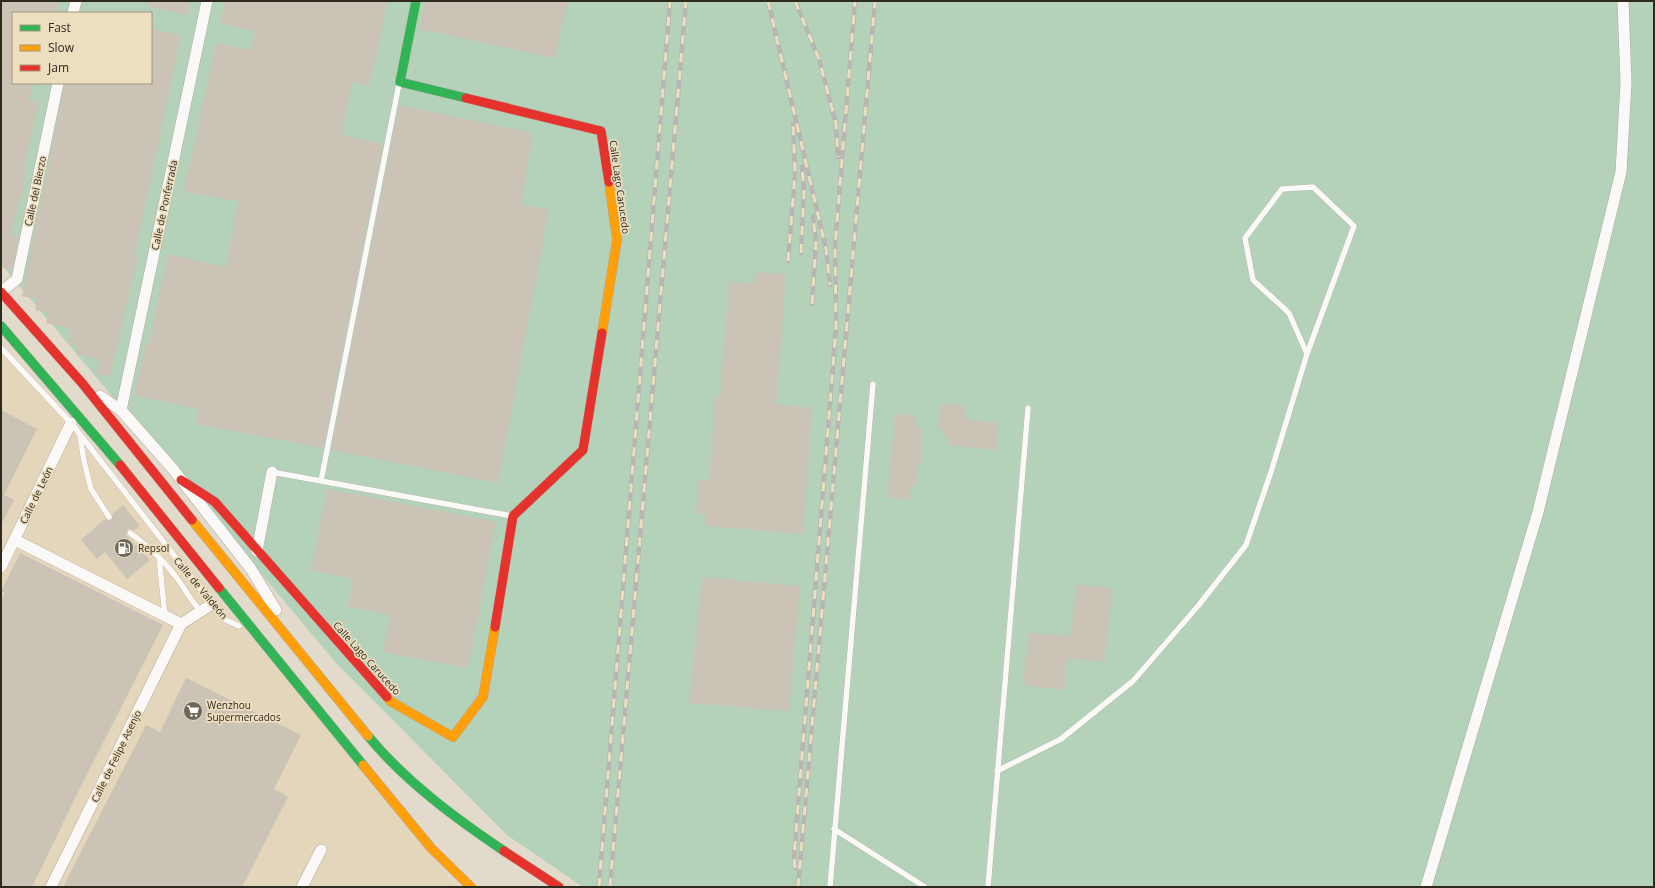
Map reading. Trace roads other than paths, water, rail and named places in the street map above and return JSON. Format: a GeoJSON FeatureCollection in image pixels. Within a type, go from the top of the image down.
{"type":"FeatureCollection","features":[{"type":"Feature","properties":{"kind":"main road"},"geometry":{"type":"LineString","coordinates":[[400,82],[416,1]]}},
{"type":"Feature","properties":{"kind":"main road","name":"Calle Lago Carucedo"},"geometry":{"type":"LineString","coordinates":[[181,480],[215,502],[390,701],[453,737],[483,697],[513,516],[583,450],[617,240],[601,131],[400,82]]}},
{"type":"Feature","properties":{"kind":"main road"},"geometry":{"type":"LineString","coordinates":[[1,292],[82,383],[313,670],[378,748],[426,793],[483,837],[558,887]]}},
{"type":"Feature","properties":{"kind":"main road"},"geometry":{"type":"LineString","coordinates":[[1,326],[130,476],[256,635],[431,848],[471,887]]}},
{"type":"Feature","properties":{"kind":"street"},"geometry":{"type":"LineString","coordinates":[[73,12],[76,1]]}},
{"type":"Feature","properties":{"kind":"street","name":"Calle de Ponferrada"},"geometry":{"type":"LineString","coordinates":[[121,410],[207,1]]}},
{"type":"Feature","properties":{"kind":"street"},"geometry":{"type":"LineString","coordinates":[[1426,887],[1538,512],[1621,172],[1626,83],[1623,1]]}},
{"type":"Feature","properties":{"kind":"street","name":"Calle del Bierzo"},"geometry":{"type":"LineString","coordinates":[[1,292],[17,279],[58,84]]}},
{"type":"Feature","properties":{"kind":"street"},"geometry":{"type":"LineString","coordinates":[[82,383],[121,410],[181,480],[251,569],[313,670]]}},
{"type":"Feature","properties":{"kind":"street","name":"Calle de León"},"geometry":{"type":"LineString","coordinates":[[1,567],[71,423]]}},
{"type":"Feature","properties":{"kind":"street"},"geometry":{"type":"LineString","coordinates":[[258,551],[272,472]]}},
{"type":"Feature","properties":{"kind":"street"},"geometry":{"type":"LineString","coordinates":[[15,540],[181,624],[212,604]]}},
{"type":"Feature","properties":{"kind":"street","name":"Calle de Felipe Asenjo"},"geometry":{"type":"LineString","coordinates":[[51,887],[181,624]]}},
{"type":"Feature","properties":{"kind":"street"},"geometry":{"type":"LineString","coordinates":[[302,887],[321,850]]}},
{"type":"Feature","properties":{"kind":"lane"},"geometry":{"type":"LineString","coordinates":[[321,481],[400,82]]}},
{"type":"Feature","properties":{"kind":"lane"},"geometry":{"type":"LineString","coordinates":[[997,771],[1061,739],[1133,680],[1198,606],[1246,545],[1271,472],[1307,354],[1354,226],[1313,187],[1282,189],[1245,238],[1253,280],[1289,314],[1307,354]]}},
{"type":"Feature","properties":{"kind":"lane","name":"Calle de Valdeón"},"geometry":{"type":"LineString","coordinates":[[1,348],[71,423],[226,620],[256,635]]}},
{"type":"Feature","properties":{"kind":"lane"},"geometry":{"type":"LineString","coordinates":[[830,887],[873,384]]}},
{"type":"Feature","properties":{"kind":"lane"},"geometry":{"type":"LineString","coordinates":[[988,887],[1028,408]]}},
{"type":"Feature","properties":{"kind":"lane","name":"Calle de Valdeón"},"geometry":{"type":"LineString","coordinates":[[80,435],[84,461],[91,489],[108,517]]}},
{"type":"Feature","properties":{"kind":"lane"},"geometry":{"type":"LineString","coordinates":[[272,472],[513,516]]}},
{"type":"Feature","properties":{"kind":"lane","name":"Calle de Valdeón"},"geometry":{"type":"LineString","coordinates":[[130,533],[159,556],[181,583],[194,605],[201,611]]}},
{"type":"Feature","properties":{"kind":"lane","name":"Calle de Valdeón"},"geometry":{"type":"LineString","coordinates":[[159,556],[165,616]]}},
{"type":"Feature","properties":{"kind":"lane"},"geometry":{"type":"LineString","coordinates":[[834,829],[926,887]]}},
{"type":"Feature","properties":{"kind":"railway"},"geometry":{"type":"LineString","coordinates":[[599,887],[670,1]]}},
{"type":"Feature","properties":{"kind":"railway"},"geometry":{"type":"LineString","coordinates":[[610,887],[686,1]]}},
{"type":"Feature","properties":{"kind":"railway"},"geometry":{"type":"LineString","coordinates":[[768,1],[826,249],[830,285]]}},
{"type":"Feature","properties":{"kind":"railway"},"geometry":{"type":"LineString","coordinates":[[795,1],[819,59],[836,124],[838,157]]}},
{"type":"Feature","properties":{"kind":"railway"},"geometry":{"type":"LineString","coordinates":[[795,868],[794,857],[836,328],[835,245],[855,1]]}},
{"type":"Feature","properties":{"kind":"railway"},"geometry":{"type":"LineString","coordinates":[[798,887],[875,1]]}},
{"type":"Feature","properties":{"kind":"railway"},"geometry":{"type":"LineString","coordinates":[[788,261],[795,174],[793,124]]}},
{"type":"Feature","properties":{"kind":"railway"},"geometry":{"type":"LineString","coordinates":[[801,253],[804,191],[802,167]]}},
{"type":"Feature","properties":{"kind":"railway"},"geometry":{"type":"LineString","coordinates":[[812,304],[816,243],[813,216]]}},
{"type":"Feature","properties":{"kind":"place","name":"Repsol"},"geometry":{"type":"Point","coordinates":[124,548]}},
{"type":"Feature","properties":{"kind":"place","name":"Wenzhou Supermercados"},"geometry":{"type":"Point","coordinates":[193,711]}}]}
